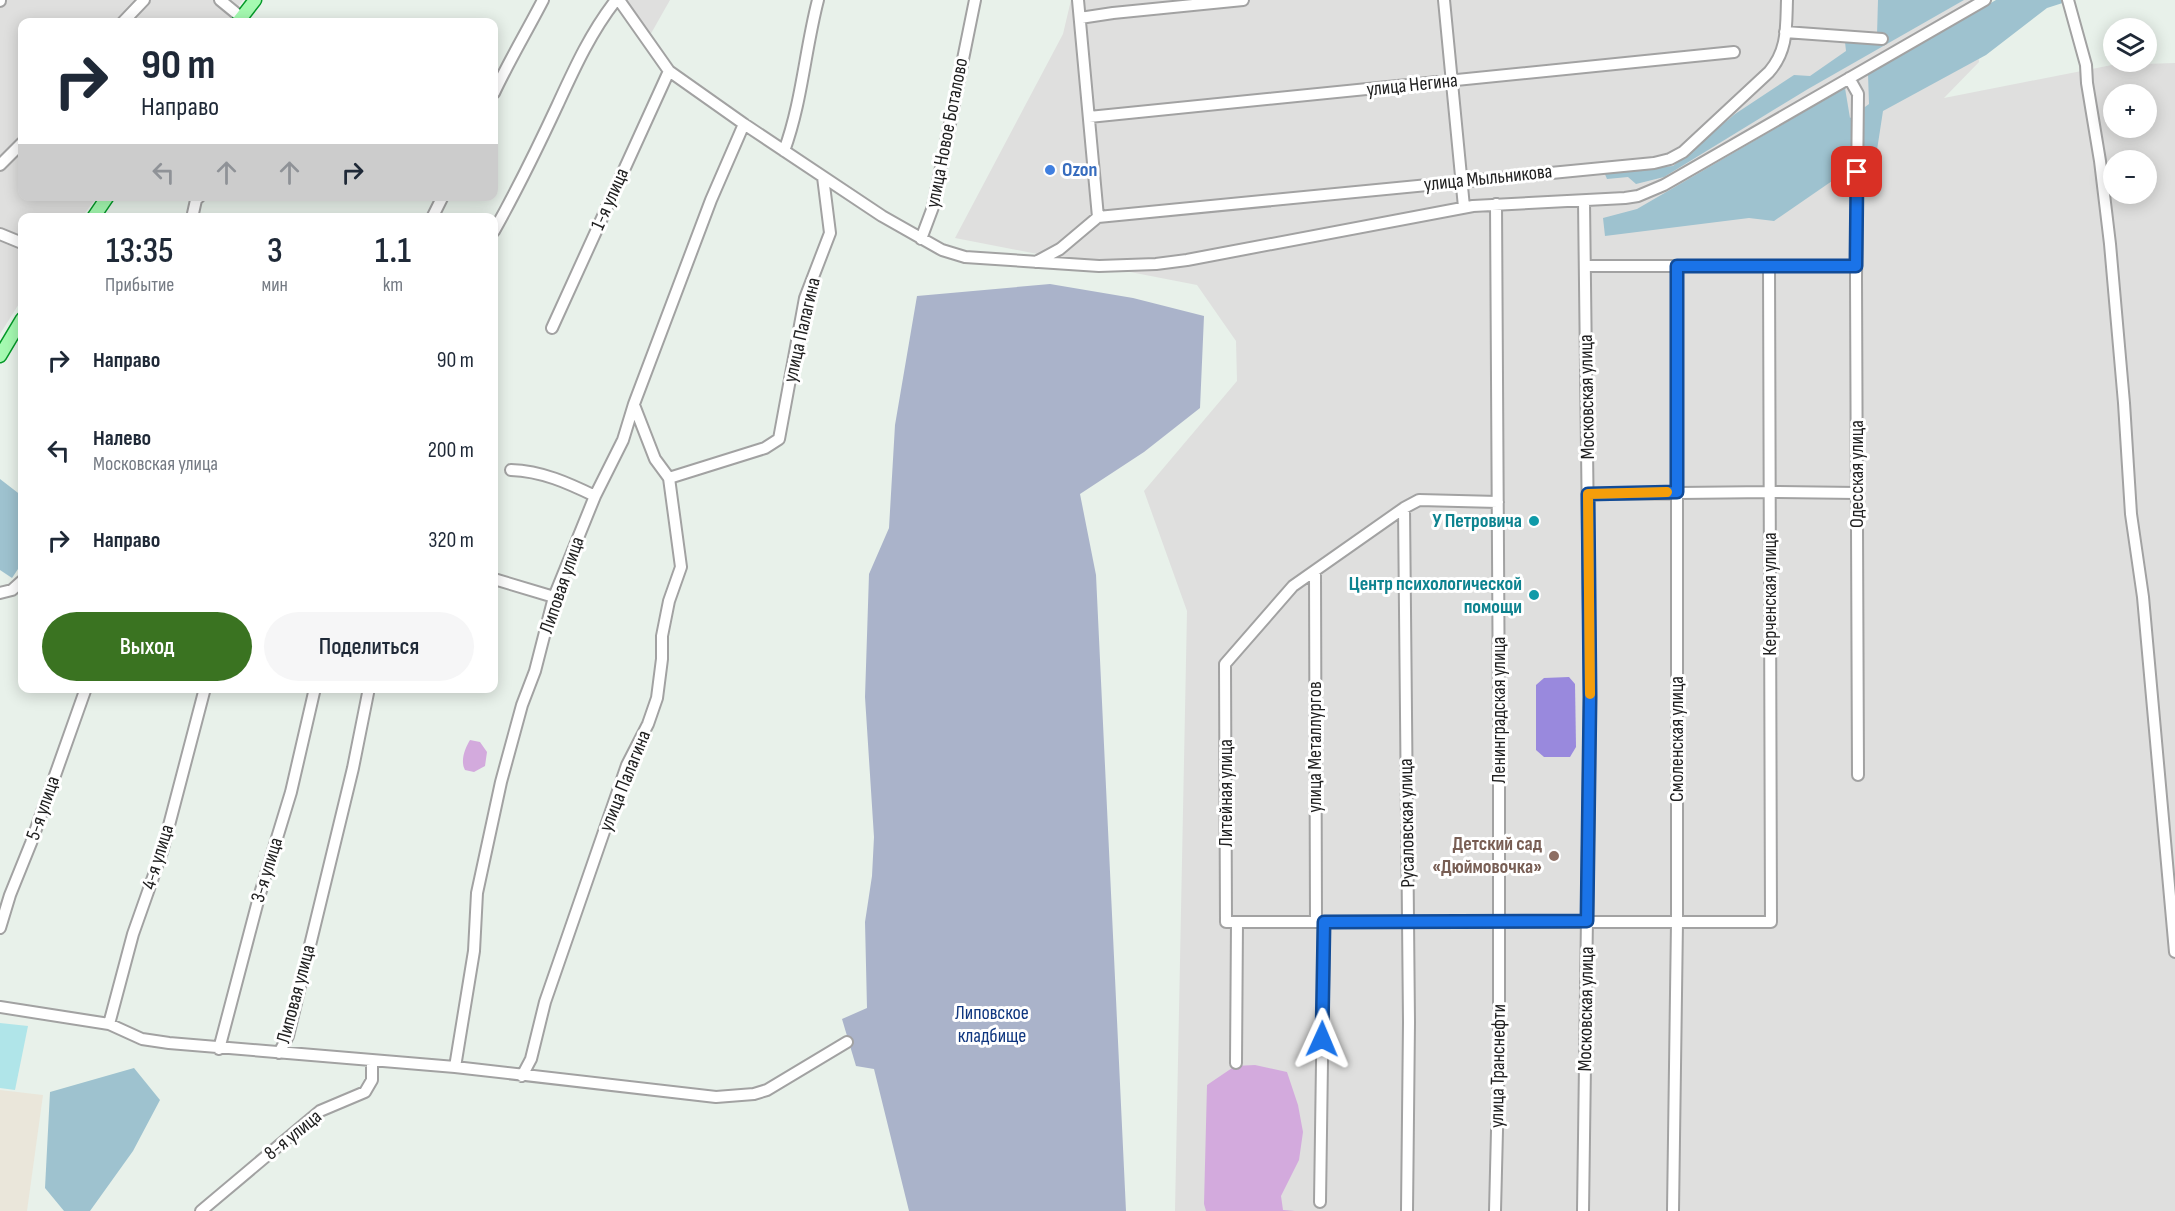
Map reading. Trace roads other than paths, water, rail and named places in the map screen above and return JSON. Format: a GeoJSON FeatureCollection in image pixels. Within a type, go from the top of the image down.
{"type":"FeatureCollection","features":[{"type":"Feature","properties":{"kind":"main road"},"geometry":{"type":"LineString","coordinates":[[242,18],[255,0]]}},
{"type":"Feature","properties":{"kind":"main road"},"geometry":{"type":"LineString","coordinates":[[0,357],[18,326]]}},
{"type":"Feature","properties":{"kind":"street"},"geometry":{"type":"LineString","coordinates":[[127,18],[144,0]]}},
{"type":"Feature","properties":{"kind":"street"},"geometry":{"type":"LineString","coordinates":[[220,0],[238,18]]}},
{"type":"Feature","properties":{"kind":"street"},"geometry":{"type":"LineString","coordinates":[[498,84],[512,54],[543,0]]}},
{"type":"Feature","properties":{"kind":"street"},"geometry":{"type":"LineString","coordinates":[[498,223],[582,51],[602,19],[618,0],[669,70],[784,151],[921,240],[965,258],[1124,266],[1187,260],[1464,207],[1638,196],[1664,185],[1985,0]]}},
{"type":"Feature","properties":{"kind":"street"},"geometry":{"type":"LineString","coordinates":[[784,151],[794,124],[818,0]]}},
{"type":"Feature","properties":{"kind":"street","name":"улица Новое Боталово"},"geometry":{"type":"LineString","coordinates":[[921,240],[933,207],[975,0]]}},
{"type":"Feature","properties":{"kind":"street"},"geometry":{"type":"LineString","coordinates":[[1036,262],[1060,249],[1098,217],[1078,0]]}},
{"type":"Feature","properties":{"kind":"street"},"geometry":{"type":"LineString","coordinates":[[1080,18],[1243,0]]}},
{"type":"Feature","properties":{"kind":"street"},"geometry":{"type":"LineString","coordinates":[[1444,0],[1464,207]]}},
{"type":"Feature","properties":{"kind":"street","name":"улица Мыльникова"},"geometry":{"type":"LineString","coordinates":[[1098,217],[1654,163],[1670,159],[1683,152],[1769,72],[1781,55],[1787,0]]}},
{"type":"Feature","properties":{"kind":"street"},"geometry":{"type":"LineString","coordinates":[[2068,0],[2086,65],[2110,244],[2131,514],[2143,597],[2175,952]]}},
{"type":"Feature","properties":{"kind":"street"},"geometry":{"type":"LineString","coordinates":[[1785,32],[1882,39]]}},
{"type":"Feature","properties":{"kind":"street","name":"улица Негина"},"geometry":{"type":"LineString","coordinates":[[1089,117],[1734,52]]}},
{"type":"Feature","properties":{"kind":"street","name":"1-я улица"},"geometry":{"type":"LineString","coordinates":[[552,328],[669,70]]}},
{"type":"Feature","properties":{"kind":"street","name":"Одесская улица"},"geometry":{"type":"LineString","coordinates":[[1849,78],[1858,94],[1856,266],[1858,775]]}},
{"type":"Feature","properties":{"kind":"street","name":"Липовая улица"},"geometry":{"type":"LineString","coordinates":[[455,1068],[474,951],[474,923],[479,883],[501,782],[522,705],[535,670],[554,597],[596,496],[623,440],[634,404],[711,200],[744,124]]}},
{"type":"Feature","properties":{"kind":"street"},"geometry":{"type":"LineString","coordinates":[[0,165],[18,147]]}},
{"type":"Feature","properties":{"kind":"street","name":"улица Палагина"},"geometry":{"type":"LineString","coordinates":[[669,478],[765,448],[779,439],[805,298],[830,233],[823,177]]}},
{"type":"Feature","properties":{"kind":"street","name":"Московская улица"},"geometry":{"type":"LineString","coordinates":[[1583,1211],[1590,697],[1584,201]]}},
{"type":"Feature","properties":{"kind":"street","name":"Ленинградская улица"},"geometry":{"type":"LineString","coordinates":[[1496,204],[1499,921]]}},
{"type":"Feature","properties":{"kind":"street"},"geometry":{"type":"LineString","coordinates":[[0,234],[18,241]]}},
{"type":"Feature","properties":{"kind":"street"},"geometry":{"type":"LineString","coordinates":[[1060,249],[1061,264]]}},
{"type":"Feature","properties":{"kind":"street"},"geometry":{"type":"LineString","coordinates":[[1586,266],[1856,266]]}},
{"type":"Feature","properties":{"kind":"street","name":"Смоленская улица"},"geometry":{"type":"LineString","coordinates":[[1673,1211],[1677,922],[1677,266]]}},
{"type":"Feature","properties":{"kind":"street","name":"Керченская улица"},"geometry":{"type":"LineString","coordinates":[[1677,922],[1771,922],[1769,266]]}},
{"type":"Feature","properties":{"kind":"street","name":"улица Палагина"},"geometry":{"type":"LineString","coordinates":[[522,1076],[531,1059],[545,1002],[627,765],[648,724],[657,698],[662,659],[662,636],[669,601],[681,567],[669,478],[655,459],[634,404]]}},
{"type":"Feature","properties":{"kind":"street"},"geometry":{"type":"LineString","coordinates":[[511,470],[562,480],[596,496]]}},
{"type":"Feature","properties":{"kind":"street"},"geometry":{"type":"LineString","coordinates":[[1588,494],[1857,493]]}},
{"type":"Feature","properties":{"kind":"street"},"geometry":{"type":"LineString","coordinates":[[1315,572],[1404,508],[1419,500],[1498,502]]}},
{"type":"Feature","properties":{"kind":"street","name":"Русаловская улица"},"geometry":{"type":"LineString","coordinates":[[1404,508],[1408,923],[1407,1211]]}},
{"type":"Feature","properties":{"kind":"street","name":"Литейная улица"},"geometry":{"type":"LineString","coordinates":[[1236,1063],[1226,664],[1293,586],[1315,572]]}},
{"type":"Feature","properties":{"kind":"street","name":"улица Металлургов"},"geometry":{"type":"LineString","coordinates":[[1315,572],[1324,1205]]}},
{"type":"Feature","properties":{"kind":"street"},"geometry":{"type":"LineString","coordinates":[[498,580],[554,597]]}},
{"type":"Feature","properties":{"kind":"street"},"geometry":{"type":"LineString","coordinates":[[0,593],[17,591]]}},
{"type":"Feature","properties":{"kind":"street","name":"5-я улица"},"geometry":{"type":"LineString","coordinates":[[0,928],[84,693]]}},
{"type":"Feature","properties":{"kind":"street","name":"4-я улица"},"geometry":{"type":"LineString","coordinates":[[109,1024],[133,934],[162,852],[204,693]]}},
{"type":"Feature","properties":{"kind":"street","name":"3-я улица"},"geometry":{"type":"LineString","coordinates":[[219,1049],[259,897],[291,792],[314,693]]}},
{"type":"Feature","properties":{"kind":"street","name":"Липовая улица"},"geometry":{"type":"LineString","coordinates":[[279,1053],[288,1036],[353,768],[368,693]]}},
{"type":"Feature","properties":{"kind":"street","name":"улица Транснефти"},"geometry":{"type":"LineString","coordinates":[[1495,1211],[1499,921]]}},
{"type":"Feature","properties":{"kind":"street"},"geometry":{"type":"LineString","coordinates":[[1231,922],[1677,922]]}},
{"type":"Feature","properties":{"kind":"street"},"geometry":{"type":"LineString","coordinates":[[0,1007],[109,1024],[142,1039],[219,1049],[455,1068],[700,1096],[754,1094],[779,1084],[847,1042]]}},
{"type":"Feature","properties":{"kind":"street","name":"8-я улица"},"geometry":{"type":"LineString","coordinates":[[201,1211],[320,1111],[365,1092],[372,1080],[372,1060]]}},
{"type":"Feature","properties":{"kind":"place","name":"Ozon"},"geometry":{"type":"Point","coordinates":[1050,170]}},
{"type":"Feature","properties":{"kind":"place","name":"У Петровича"},"geometry":{"type":"Point","coordinates":[1534,521]}},
{"type":"Feature","properties":{"kind":"place","name":"Центр психологической помощи"},"geometry":{"type":"Point","coordinates":[1534,595]}},
{"type":"Feature","properties":{"kind":"place","name":"Детский сад «Дюймовочка»"},"geometry":{"type":"Point","coordinates":[1554,856]}},
{"type":"Feature","properties":{"kind":"park label","name":"Липовское кладбище"},"geometry":{"type":"Point","coordinates":[992,1024]}}]}
